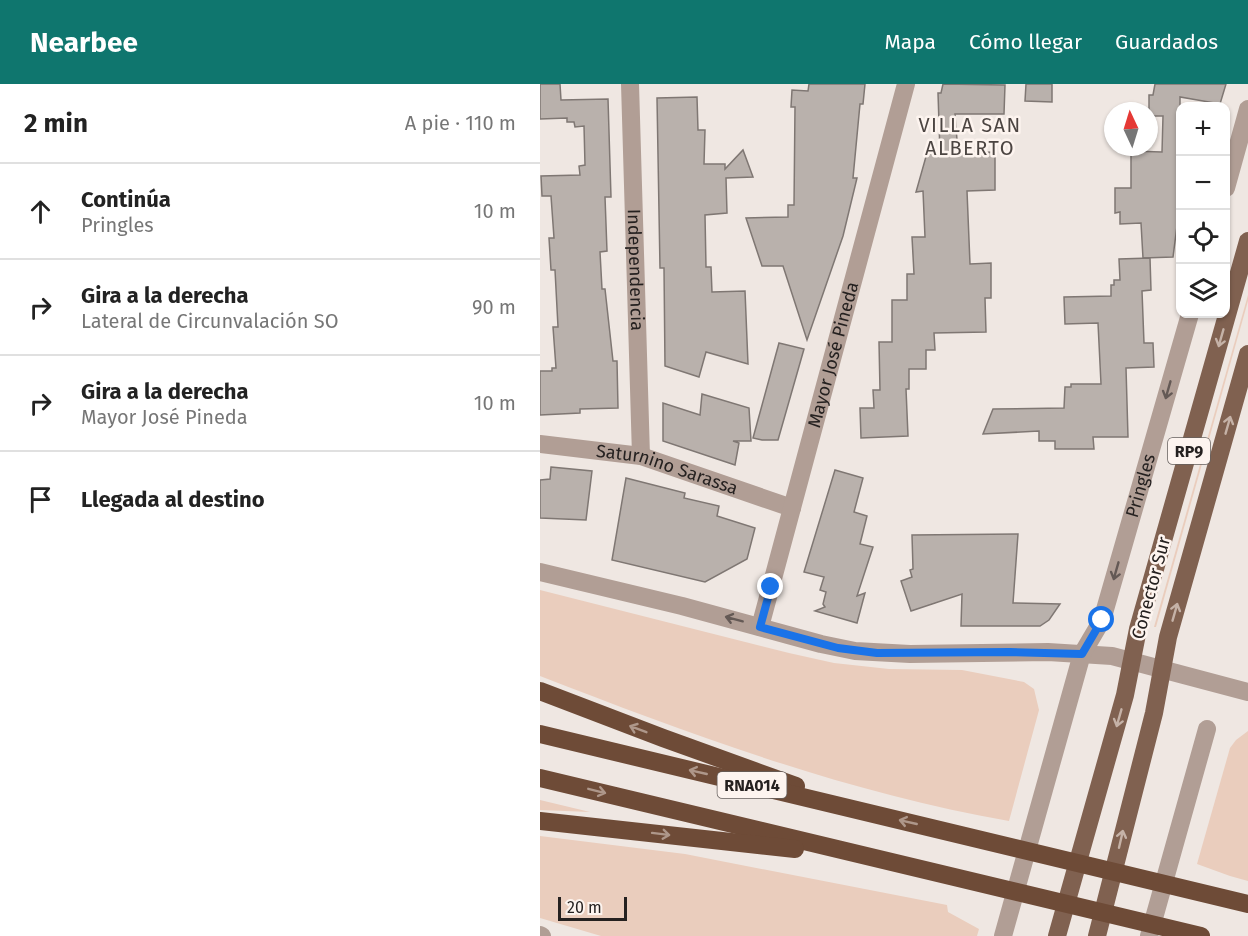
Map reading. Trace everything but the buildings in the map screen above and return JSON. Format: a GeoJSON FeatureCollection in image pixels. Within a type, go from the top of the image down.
{"type":"FeatureCollection","features":[{"type":"Feature","properties":{"kind":"highway"},"geometry":{"type":"LineString","coordinates":[[540,691],[871,813]]}},
{"type":"Feature","properties":{"kind":"highway","name":"RNA014"},"geometry":{"type":"LineString","coordinates":[[540,734],[1248,904]]}},
{"type":"Feature","properties":{"kind":"highway","name":"RNA014"},"geometry":{"type":"LineString","coordinates":[[540,778],[1201,936]]}},
{"type":"Feature","properties":{"kind":"highway"},"geometry":{"type":"LineString","coordinates":[[540,821],[872,858]]}},
{"type":"Feature","properties":{"kind":"main road","name":"Conector Sur"},"geometry":{"type":"LineString","coordinates":[[1057,936],[1125,695],[1138,629],[1248,241]]}},
{"type":"Feature","properties":{"kind":"main road","name":"Conector Sur"},"geometry":{"type":"LineString","coordinates":[[1097,936],[1154,714],[1168,638],[1248,354]]}},
{"type":"Feature","properties":{"kind":"street","name":"Independencia"},"geometry":{"type":"LineString","coordinates":[[630,84],[641,456]]}},
{"type":"Feature","properties":{"kind":"street","name":"Mayor José Pineda"},"geometry":{"type":"LineString","coordinates":[[760,627],[906,84]]}},
{"type":"Feature","properties":{"kind":"street"},"geometry":{"type":"LineString","coordinates":[[1230,174],[1248,109]]}},
{"type":"Feature","properties":{"kind":"street","name":"Pringles"},"geometry":{"type":"LineString","coordinates":[[1003,936],[1082,654],[1102,620],[1189,318]]}},
{"type":"Feature","properties":{"kind":"street","name":"Saturnino Sarassa"},"geometry":{"type":"LineString","coordinates":[[540,444],[641,456],[792,508]]}},
{"type":"Feature","properties":{"kind":"street"},"geometry":{"type":"LineString","coordinates":[[540,572],[682,606],[838,648],[877,653],[1010,652],[1112,656],[1248,692]]}},
{"type":"Feature","properties":{"kind":"street"},"geometry":{"type":"LineString","coordinates":[[1149,936],[1207,729]]}},
{"type":"Feature","properties":{"kind":"shaded area"},"geometry":{"type":"Polygon","coordinates":[[[1248,295],[1156,627],[1154,627],[1248,295]]]}},
{"type":"Feature","properties":{"kind":"shaded area"},"geometry":{"type":"Polygon","coordinates":[[[540,590],[834,663],[889,669],[962,670],[1024,682],[1034,689],[1039,710],[1009,821],[889,795],[771,760],[655,720],[540,676],[540,590]]]}},
{"type":"Feature","properties":{"kind":"shaded area"},"geometry":{"type":"Polygon","coordinates":[[[1248,731],[1248,881],[1197,864],[1230,748],[1248,731]]]}},
{"type":"Feature","properties":{"kind":"shaded area"},"geometry":{"type":"Polygon","coordinates":[[[540,800],[590,812],[540,810],[540,800]]]}},
{"type":"Feature","properties":{"kind":"shaded area"},"geometry":{"type":"Polygon","coordinates":[[[540,836],[685,854],[947,905],[948,912],[979,929],[977,936],[601,936],[540,918],[540,836]]]}},
{"type":"Feature","properties":{"kind":"district","name":"VILLA SAN ALBERTO"},"geometry":{"type":"Point","coordinates":[970,136]}},
{"type":"Feature","properties":{"kind":"route"},"geometry":{"type":"LineString","coordinates":[[771,587],[760,627],[855,651],[910,654],[1048,652],[1082,654],[1102,620]]}}]}
